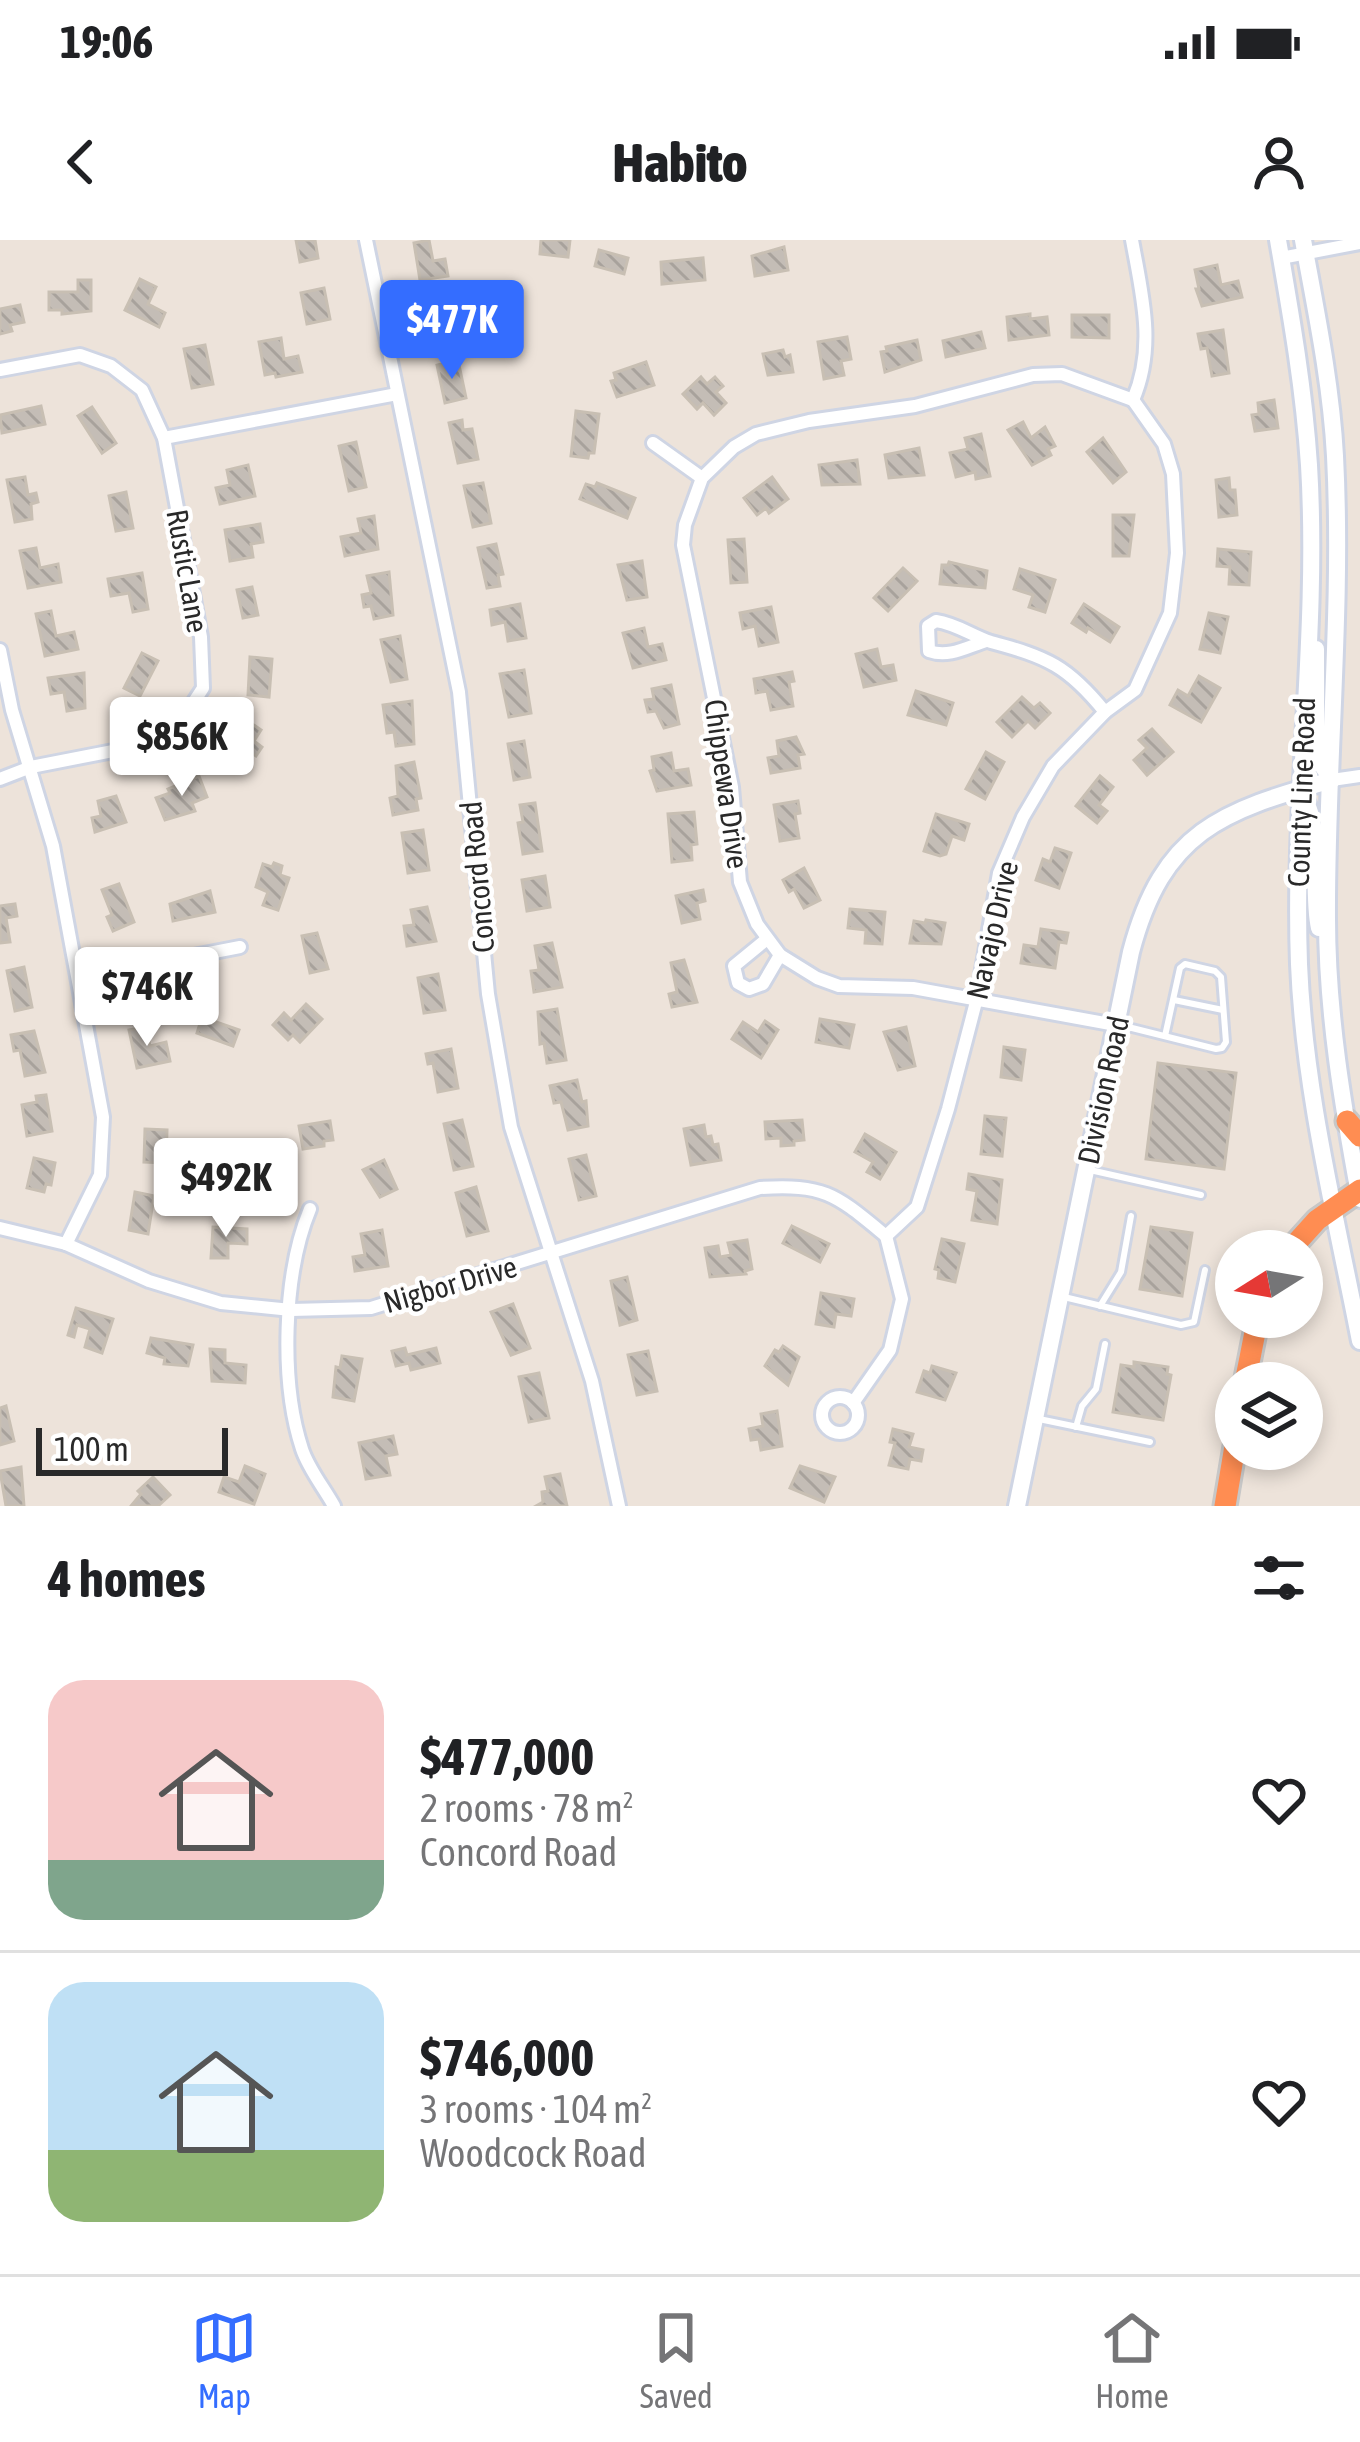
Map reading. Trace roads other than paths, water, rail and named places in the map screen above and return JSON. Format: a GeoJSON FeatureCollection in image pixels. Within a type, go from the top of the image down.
{"type":"FeatureCollection","features":[{"type":"Feature","properties":{"kind":"highway"},"geometry":{"type":"LineString","coordinates":[[1308,1230],[1359,1194]]}},
{"type":"Feature","properties":{"kind":"highway"},"geometry":{"type":"LineString","coordinates":[[1225,1506],[1231,1470]]}},
{"type":"Feature","properties":{"kind":"main road","name":"County Line Road"},"geometry":{"type":"LineString","coordinates":[[1304,247],[1329,394],[1336,529],[1328,968],[1359,1194]]}},
{"type":"Feature","properties":{"kind":"main road","name":"County Line Road"},"geometry":{"type":"LineString","coordinates":[[1279,249],[1297,345],[1309,466],[1310,601],[1298,790],[1301,1004],[1360,1341]]}},
{"type":"Feature","properties":{"kind":"main road"},"geometry":{"type":"LineString","coordinates":[[1309,527],[1336,529]]}},
{"type":"Feature","properties":{"kind":"main road"},"geometry":{"type":"LineString","coordinates":[[1310,601],[1316,642],[1316,757],[1332,780]]}},
{"type":"Feature","properties":{"kind":"main road","name":"Division Road"},"geometry":{"type":"LineString","coordinates":[[1017,1506],[1140,919],[1165,870],[1184,847],[1215,823],[1252,805],[1332,780]]}},
{"type":"Feature","properties":{"kind":"main road"},"geometry":{"type":"LineString","coordinates":[[1298,790],[1310,810],[1313,902],[1328,968]]}},
{"type":"Feature","properties":{"kind":"street","name":"Concord Road"},"geometry":{"type":"LineString","coordinates":[[366,240],[459,692],[488,994],[512,1127],[592,1381],[619,1506]]}},
{"type":"Feature","properties":{"kind":"street"},"geometry":{"type":"LineString","coordinates":[[653,443],[702,478],[734,447],[756,434],[796,423],[915,406],[1033,375],[1083,379],[1133,400],[1146,370],[1148,337],[1132,240]]}},
{"type":"Feature","properties":{"kind":"street"},"geometry":{"type":"LineString","coordinates":[[1279,249],[1360,243]]}},
{"type":"Feature","properties":{"kind":"street"},"geometry":{"type":"LineString","coordinates":[[0,370],[80,355],[111,366],[142,390],[164,438],[398,394]]}},
{"type":"Feature","properties":{"kind":"street","name":"Navajo Drive"},"geometry":{"type":"LineString","coordinates":[[886,1236],[917,1207],[977,998],[999,873],[1023,817],[1053,766],[1105,712],[1135,690],[1170,614],[1178,553],[1177,500],[1164,444],[1133,400]]}},
{"type":"Feature","properties":{"kind":"street","name":"Rustic Lane"},"geometry":{"type":"LineString","coordinates":[[0,779],[31,766],[148,744],[180,723],[203,688],[201,637],[164,438]]}},
{"type":"Feature","properties":{"kind":"street","name":"Chippewa Drive"},"geometry":{"type":"LineString","coordinates":[[702,478],[686,525],[686,570],[732,787],[740,882],[767,939],[780,955],[839,986],[913,988],[1116,1024]]}},
{"type":"Feature","properties":{"kind":"street"},"geometry":{"type":"LineString","coordinates":[[986,640],[1022,648],[1078,679],[1105,712]]}},
{"type":"Feature","properties":{"kind":"street"},"geometry":{"type":"LineString","coordinates":[[0,650],[11,710],[53,846],[103,1117],[100,1174],[66,1244]]}},
{"type":"Feature","properties":{"kind":"street"},"geometry":{"type":"LineString","coordinates":[[1332,780],[1360,776]]}},
{"type":"Feature","properties":{"kind":"street"},"geometry":{"type":"LineString","coordinates":[[767,939],[734,966],[738,983],[749,989],[763,984],[780,955]]}},
{"type":"Feature","properties":{"kind":"street"},"geometry":{"type":"LineString","coordinates":[[80,978],[240,947]]}},
{"type":"Feature","properties":{"kind":"street","name":"Nigbor Drive"},"geometry":{"type":"LineString","coordinates":[[0,1228],[66,1244],[149,1280],[220,1303],[291,1310],[371,1307],[760,1188],[807,1185],[849,1205],[886,1236]]}},
{"type":"Feature","properties":{"kind":"street"},"geometry":{"type":"LineString","coordinates":[[310,1209],[297,1240],[285,1370],[302,1452],[334,1506]]}},
{"type":"Feature","properties":{"kind":"street"},"geometry":{"type":"LineString","coordinates":[[853,1403],[890,1350],[902,1299],[886,1236]]}},
{"type":"Feature","properties":{"kind":"lane"},"geometry":{"type":"LineString","coordinates":[[1116,1024],[1165,1036],[1222,1048],[1221,977],[1215,971],[1185,964],[1180,968],[1165,1036]]}},
{"type":"Feature","properties":{"kind":"lane"},"geometry":{"type":"LineString","coordinates":[[1173,1000],[1223,1010]]}},
{"type":"Feature","properties":{"kind":"lane"},"geometry":{"type":"LineString","coordinates":[[1087,1169],[1202,1195]]}},
{"type":"Feature","properties":{"kind":"lane"},"geometry":{"type":"LineString","coordinates":[[1100,1306],[1121,1271],[1131,1216]]}},
{"type":"Feature","properties":{"kind":"lane"},"geometry":{"type":"LineString","coordinates":[[1060,1297],[1181,1325],[1194,1322],[1205,1270]]}},
{"type":"Feature","properties":{"kind":"lane"},"geometry":{"type":"LineString","coordinates":[[1076,1427],[1082,1406],[1096,1389],[1105,1344]]}},
{"type":"Feature","properties":{"kind":"lane"},"geometry":{"type":"LineString","coordinates":[[1035,1418],[1150,1442]]}}]}
